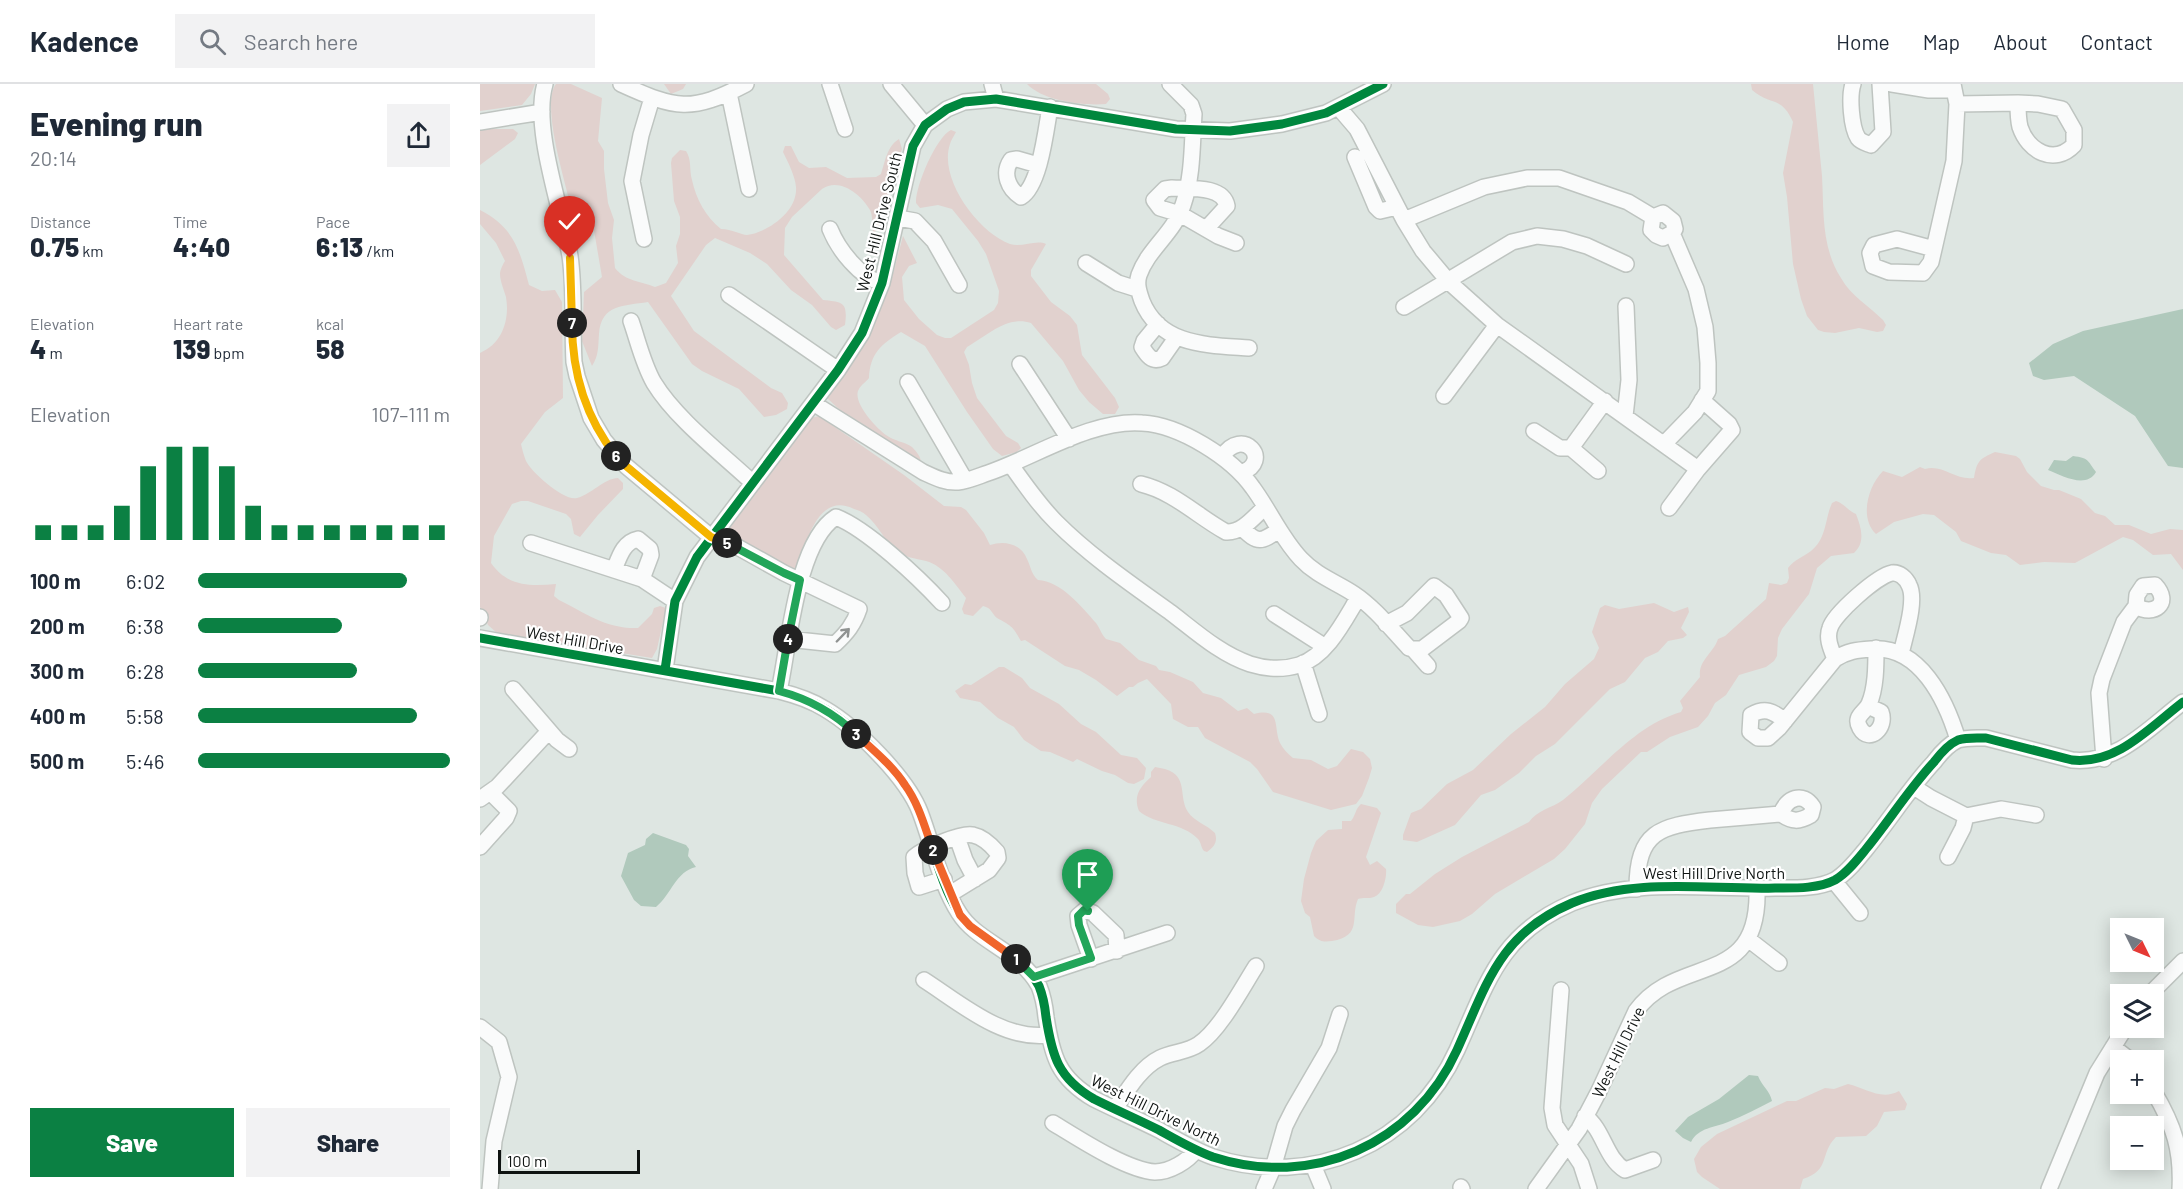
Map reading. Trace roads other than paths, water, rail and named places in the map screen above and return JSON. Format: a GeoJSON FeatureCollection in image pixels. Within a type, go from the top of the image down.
{"type":"FeatureCollection","features":[{"type":"Feature","properties":{"kind":"street"},"geometry":{"type":"LineString","coordinates":[[545,84],[542,112],[547,154],[570,258],[574,362],[591,418],[609,447],[626,466],[711,537],[734,545],[784,573],[859,609],[855,621],[835,644],[788,639]]}},
{"type":"Feature","properties":{"kind":"street"},"geometry":{"type":"LineString","coordinates":[[621,84],[652,98],[680,106],[695,105],[729,93],[746,84]]}},
{"type":"Feature","properties":{"kind":"street"},"geometry":{"type":"LineString","coordinates":[[830,84],[845,129]]}},
{"type":"Feature","properties":{"kind":"street"},"geometry":{"type":"LineString","coordinates":[[891,84],[925,125]]}},
{"type":"Feature","properties":{"kind":"street"},"geometry":{"type":"LineString","coordinates":[[1170,84],[1191,105],[1194,114],[1188,189],[1180,214],[1166,237],[1147,259],[1138,276],[1137,289],[1146,310],[1158,324],[1176,338],[1206,345],[1249,348]]}},
{"type":"Feature","properties":{"kind":"street","name":"West Hill Drive South"},"geometry":{"type":"LineString","coordinates":[[665,670],[675,601],[697,557],[838,370],[862,333],[882,283],[913,146],[925,125],[947,109],[994,91],[1050,107],[1140,124],[1193,130],[1230,131],[1300,120],[1340,108],[1383,84]]}},
{"type":"Feature","properties":{"kind":"street"},"geometry":{"type":"LineString","coordinates":[[1853,84],[1851,99],[1855,132],[1861,141],[1871,145],[1883,132],[1880,84]]}},
{"type":"Feature","properties":{"kind":"street"},"geometry":{"type":"LineString","coordinates":[[1892,84],[2018,103]]}},
{"type":"Feature","properties":{"kind":"street"},"geometry":{"type":"LineString","coordinates":[[729,93],[749,189]]}},
{"type":"Feature","properties":{"kind":"street"},"geometry":{"type":"LineString","coordinates":[[1934,249],[1954,161],[1954,93]]}},
{"type":"Feature","properties":{"kind":"street"},"geometry":{"type":"LineString","coordinates":[[644,238],[632,181],[641,135],[652,98]]}},
{"type":"Feature","properties":{"kind":"street"},"geometry":{"type":"LineString","coordinates":[[1038,165],[1050,107]]}},
{"type":"Feature","properties":{"kind":"street"},"geometry":{"type":"LineString","coordinates":[[1340,108],[1357,129],[1423,251],[1449,282],[1497,325],[1698,469]]}},
{"type":"Feature","properties":{"kind":"street"},"geometry":{"type":"LineString","coordinates":[[480,122],[542,112]]}},
{"type":"Feature","properties":{"kind":"street"},"geometry":{"type":"LineString","coordinates":[[1354,157],[1376,207],[1380,211],[1401,213],[1484,187],[1527,178],[1559,178],[1628,202],[1653,217],[1666,214],[1672,220],[1675,230],[1672,233],[1696,290],[1705,327],[1708,391],[1695,412],[1664,444]]}},
{"type":"Feature","properties":{"kind":"street"},"geometry":{"type":"LineString","coordinates":[[1206,229],[1227,206],[1227,202],[1217,193],[1165,189],[1154,200],[1160,208],[1180,214],[1206,229],[1236,243]]}},
{"type":"Feature","properties":{"kind":"street"},"geometry":{"type":"LineString","coordinates":[[898,219],[915,220],[934,241],[959,285]]}},
{"type":"Feature","properties":{"kind":"street"},"geometry":{"type":"LineString","coordinates":[[830,229],[839,246],[862,272],[882,283]]}},
{"type":"Feature","properties":{"kind":"street"},"geometry":{"type":"LineString","coordinates":[[1404,307],[1512,242],[1536,236],[1563,239],[1587,246],[1626,264]]}},
{"type":"Feature","properties":{"kind":"street"},"geometry":{"type":"LineString","coordinates":[[1086,263],[1118,283],[1137,289]]}},
{"type":"Feature","properties":{"kind":"street"},"geometry":{"type":"LineString","coordinates":[[729,295],[838,370]]}},
{"type":"Feature","properties":{"kind":"street"},"geometry":{"type":"LineString","coordinates":[[1625,416],[1629,380],[1626,306]]}},
{"type":"Feature","properties":{"kind":"street"},"geometry":{"type":"LineString","coordinates":[[631,321],[655,385],[679,414],[753,483]]}},
{"type":"Feature","properties":{"kind":"street"},"geometry":{"type":"LineString","coordinates":[[1158,324],[1144,340],[1142,347],[1147,355],[1153,359],[1162,358],[1176,338]]}},
{"type":"Feature","properties":{"kind":"street"},"geometry":{"type":"LineString","coordinates":[[1444,396],[1497,325]]}},
{"type":"Feature","properties":{"kind":"street"},"geometry":{"type":"LineString","coordinates":[[1020,364],[1069,439]]}},
{"type":"Feature","properties":{"kind":"street"},"geometry":{"type":"LineString","coordinates":[[908,382],[965,480]]}},
{"type":"Feature","properties":{"kind":"street"},"geometry":{"type":"LineString","coordinates":[[1669,508],[1698,469],[1732,430],[1729,424],[1702,400]]}},
{"type":"Feature","properties":{"kind":"street"},"geometry":{"type":"LineString","coordinates":[[1571,448],[1605,401]]}},
{"type":"Feature","properties":{"kind":"street"},"geometry":{"type":"LineString","coordinates":[[813,403],[923,472],[942,481],[958,482],[1011,465],[1069,439],[1109,426],[1142,423],[1174,430],[1222,457],[1241,473],[1302,560],[1316,573],[1358,598],[1409,648],[1422,649],[1461,618],[1446,595],[1434,586],[1407,613],[1386,624]]}},
{"type":"Feature","properties":{"kind":"street"},"geometry":{"type":"LineString","coordinates":[[1534,431],[1560,448],[1571,448],[1598,471]]}},
{"type":"Feature","properties":{"kind":"street"},"geometry":{"type":"LineString","coordinates":[[1222,457],[1235,444],[1242,444],[1252,449],[1256,454],[1255,462],[1251,468],[1241,473]]}},
{"type":"Feature","properties":{"kind":"street"},"geometry":{"type":"LineString","coordinates":[[1011,465],[1042,507],[1098,559],[1224,652],[1251,664],[1276,669],[1303,663],[1324,646],[1342,625],[1358,598]]}},
{"type":"Feature","properties":{"kind":"street"},"geometry":{"type":"LineString","coordinates":[[1141,484],[1158,488],[1226,532],[1234,532],[1242,528],[1265,507]]}},
{"type":"Feature","properties":{"kind":"street"},"geometry":{"type":"LineString","coordinates":[[779,691],[800,580],[819,533],[836,517],[848,522],[921,580],[942,603]]}},
{"type":"Feature","properties":{"kind":"street"},"geometry":{"type":"LineString","coordinates":[[1242,528],[1257,540],[1265,539],[1279,530]]}},
{"type":"Feature","properties":{"kind":"street"},"geometry":{"type":"LineString","coordinates":[[614,570],[623,550],[633,540],[638,539],[650,549],[651,555],[642,579]]}},
{"type":"Feature","properties":{"kind":"street"},"geometry":{"type":"LineString","coordinates":[[531,543],[642,579],[675,601]]}},
{"type":"Feature","properties":{"kind":"street"},"geometry":{"type":"LineString","coordinates":[[1835,659],[1828,636],[1830,626],[1836,617],[1867,588],[1885,575],[1894,572],[1902,575],[1909,584],[1912,597],[1901,654]]}},
{"type":"Feature","properties":{"kind":"street"},"geometry":{"type":"LineString","coordinates":[[2104,759],[2099,693],[2102,679],[2124,622],[2136,606]]}},
{"type":"Feature","properties":{"kind":"street"},"geometry":{"type":"LineString","coordinates":[[1274,614],[1324,646]]}},
{"type":"Feature","properties":{"kind":"street","name":"West Hill Drive"},"geometry":{"type":"LineString","coordinates":[[480,638],[665,670]]}},
{"type":"Feature","properties":{"kind":"street"},"geometry":{"type":"LineString","coordinates":[[1785,721],[1835,659],[1857,650],[1876,648],[1908,657],[1928,677],[1946,707],[1958,740]]}},
{"type":"Feature","properties":{"kind":"street"},"geometry":{"type":"LineString","coordinates":[[1868,706],[1876,669],[1876,648]]}},
{"type":"Feature","properties":{"kind":"street"},"geometry":{"type":"LineString","coordinates":[[1413,649],[1428,666]]}},
{"type":"Feature","properties":{"kind":"street"},"geometry":{"type":"LineString","coordinates":[[1303,663],[1319,714]]}},
{"type":"Feature","properties":{"kind":"street","name":"West Hill Drive North"},"geometry":{"type":"LineString","coordinates":[[665,670],[798,696],[826,709],[852,730],[906,785],[914,799],[960,915],[970,926],[1024,965],[1034,977],[1040,989],[1049,1035],[1059,1068],[1068,1080],[1079,1090],[1196,1150],[1232,1162],[1273,1168],[1313,1165],[1367,1146],[1396,1128],[1421,1105],[1436,1087],[1452,1060],[1486,982],[1519,937],[1541,920],[1572,904],[1598,895],[1637,889],[1757,889],[1798,887],[1834,881]]}},
{"type":"Feature","properties":{"kind":"street"},"geometry":{"type":"LineString","coordinates":[[513,689],[549,731],[569,749]]}},
{"type":"Feature","properties":{"kind":"street"},"geometry":{"type":"LineString","coordinates":[[1860,913],[1834,881],[1857,860],[1942,753],[1958,740],[1986,738],[2087,762],[2104,759],[2126,747],[2180,709]]}},
{"type":"Feature","properties":{"kind":"street"},"geometry":{"type":"LineString","coordinates":[[480,847],[506,818],[509,811],[485,795],[549,731]]}},
{"type":"Feature","properties":{"kind":"street"},"geometry":{"type":"LineString","coordinates":[[1914,786],[1931,798],[1966,816],[2001,809],[2036,815]]}},
{"type":"Feature","properties":{"kind":"street"},"geometry":{"type":"LineString","coordinates":[[1637,889],[1637,864],[1641,852],[1659,831],[1680,823],[1781,814]]}},
{"type":"Feature","properties":{"kind":"street"},"geometry":{"type":"LineString","coordinates":[[1948,857],[1963,828],[1966,816]]}},
{"type":"Feature","properties":{"kind":"street"},"geometry":{"type":"LineString","coordinates":[[944,879],[919,887],[915,857],[920,852],[957,837],[971,834],[982,839],[997,852],[998,858],[988,870],[950,894]]}},
{"type":"Feature","properties":{"kind":"street"},"geometry":{"type":"LineString","coordinates":[[957,837],[964,860],[975,879]]}},
{"type":"Feature","properties":{"kind":"street"},"geometry":{"type":"LineString","coordinates":[[1757,889],[1754,925],[1748,939],[1779,963]]}},
{"type":"Feature","properties":{"kind":"street"},"geometry":{"type":"LineString","coordinates":[[1091,958],[1079,925],[1078,916],[1084,910],[1093,913],[1116,935],[1117,951]]}},
{"type":"Feature","properties":{"kind":"street"},"geometry":{"type":"LineString","coordinates":[[1034,977],[1167,933]]}},
{"type":"Feature","properties":{"kind":"street","name":"West Hill Drive"},"geometry":{"type":"LineString","coordinates":[[1536,1189],[1568,1145],[1585,1116],[1632,1019],[1644,1000],[1664,986],[1718,966],[1734,955],[1748,939]]}},
{"type":"Feature","properties":{"kind":"street"},"geometry":{"type":"LineString","coordinates":[[2160,984],[2183,961]]}},
{"type":"Feature","properties":{"kind":"street"},"geometry":{"type":"LineString","coordinates":[[1115,1109],[1127,1090],[1146,1068],[1159,1058],[1199,1045],[1212,1032],[1256,966]]}},
{"type":"Feature","properties":{"kind":"street"},"geometry":{"type":"LineString","coordinates":[[924,980],[971,1010],[1011,1031],[1025,1035],[1049,1035]]}},
{"type":"Feature","properties":{"kind":"street"},"geometry":{"type":"LineString","coordinates":[[1561,990],[1552,1108],[1555,1125],[1581,1164],[1589,1189]]}},
{"type":"Feature","properties":{"kind":"street"},"geometry":{"type":"LineString","coordinates":[[1263,1189],[1273,1168],[1293,1110],[1329,1048],[1340,1014]]}},
{"type":"Feature","properties":{"kind":"street"},"geometry":{"type":"LineString","coordinates":[[480,1027],[499,1042],[509,1077],[487,1140],[490,1189]]}},
{"type":"Feature","properties":{"kind":"street"},"geometry":{"type":"LineString","coordinates":[[2049,1189],[2097,1073],[2118,1038]]}},
{"type":"Feature","properties":{"kind":"street"},"geometry":{"type":"LineString","coordinates":[[2112,1047],[2116,1050]]}},
{"type":"Feature","properties":{"kind":"street"},"geometry":{"type":"LineString","coordinates":[[2160,1104],[2178,1144],[2181,1168],[2180,1189]]}},
{"type":"Feature","properties":{"kind":"street"},"geometry":{"type":"LineString","coordinates":[[1585,1116],[1593,1122],[1616,1164],[1625,1170],[1653,1160]]}},
{"type":"Feature","properties":{"kind":"street"},"geometry":{"type":"LineString","coordinates":[[1053,1122],[1092,1148],[1126,1163],[1155,1172],[1174,1167],[1191,1157],[1196,1150]]}},
{"type":"Feature","properties":{"kind":"street"},"geometry":{"type":"LineString","coordinates":[[1313,1165],[1323,1189]]}}]}
